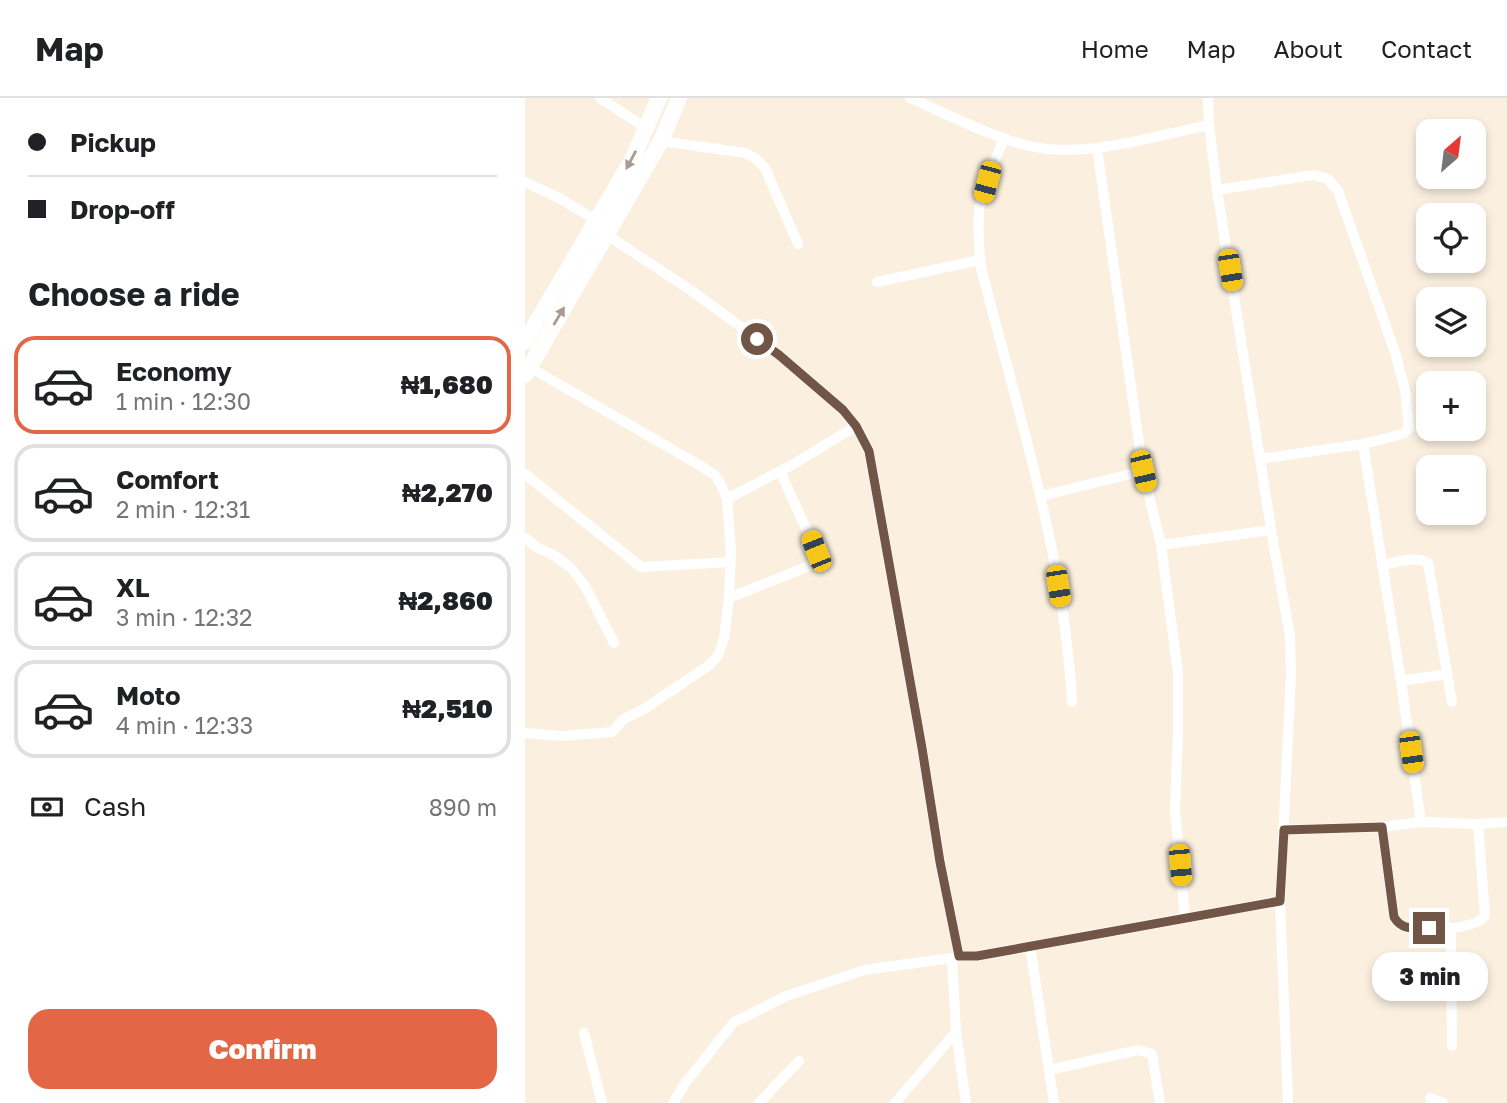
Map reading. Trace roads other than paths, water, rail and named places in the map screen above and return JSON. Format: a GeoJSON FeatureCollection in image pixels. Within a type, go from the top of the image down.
{"type":"FeatureCollection","features":[{"type":"Feature","properties":{"kind":"main road"},"geometry":{"type":"LineString","coordinates":[[525,342],[633,158],[659,98]]}},
{"type":"Feature","properties":{"kind":"main road"},"geometry":{"type":"LineString","coordinates":[[527,371],[661,141],[679,98]]}},
{"type":"Feature","properties":{"kind":"street"},"geometry":{"type":"LineString","coordinates":[[600,98],[646,128]]}},
{"type":"Feature","properties":{"kind":"street"},"geometry":{"type":"LineString","coordinates":[[910,98],[935,102],[1004,138],[1057,150],[1097,148],[1209,125]]}},
{"type":"Feature","properties":{"kind":"street"},"geometry":{"type":"LineString","coordinates":[[1208,98],[1217,190],[1290,636],[1291,674],[1280,901],[1289,1103]]}},
{"type":"Feature","properties":{"kind":"street"},"geometry":{"type":"LineString","coordinates":[[1004,138],[979,210],[980,260],[1049,531],[1070,669],[1072,702]]}},
{"type":"Feature","properties":{"kind":"street"},"geometry":{"type":"LineString","coordinates":[[661,141],[745,153],[755,158],[765,168],[798,244]]}},
{"type":"Feature","properties":{"kind":"street"},"geometry":{"type":"LineString","coordinates":[[1097,148],[1143,471],[1161,545],[1178,673],[1175,810],[1185,919]]}},
{"type":"Feature","properties":{"kind":"street"},"geometry":{"type":"LineString","coordinates":[[1217,190],[1314,175],[1328,179],[1338,191],[1395,352],[1405,390],[1409,428],[1403,434],[1363,444],[1260,459]]}},
{"type":"Feature","properties":{"kind":"street"},"geometry":{"type":"LineString","coordinates":[[525,182],[596,219]]}},
{"type":"Feature","properties":{"kind":"street"},"geometry":{"type":"LineString","coordinates":[[607,235],[692,291],[779,355],[843,410],[856,426],[869,451],[922,748],[955,957],[957,1032],[966,1103]]}},
{"type":"Feature","properties":{"kind":"street"},"geometry":{"type":"LineString","coordinates":[[877,282],[980,260]]}},
{"type":"Feature","properties":{"kind":"street"},"geometry":{"type":"LineString","coordinates":[[525,733],[563,736],[612,732],[624,719],[644,709],[708,666],[717,656],[724,638],[730,562],[727,499],[715,475],[527,371]]}},
{"type":"Feature","properties":{"kind":"street"},"geometry":{"type":"LineString","coordinates":[[727,499],[856,426]]}},
{"type":"Feature","properties":{"kind":"street"},"geometry":{"type":"LineString","coordinates":[[1363,444],[1421,822]]}},
{"type":"Feature","properties":{"kind":"street"},"geometry":{"type":"LineString","coordinates":[[729,598],[809,566],[815,559],[816,551],[780,471]]}},
{"type":"Feature","properties":{"kind":"street"},"geometry":{"type":"LineString","coordinates":[[1041,496],[1143,471]]}},
{"type":"Feature","properties":{"kind":"street"},"geometry":{"type":"LineString","coordinates":[[525,474],[641,567],[730,562]]}},
{"type":"Feature","properties":{"kind":"street"},"geometry":{"type":"LineString","coordinates":[[1161,545],[1271,530]]}},
{"type":"Feature","properties":{"kind":"street"},"geometry":{"type":"LineString","coordinates":[[525,538],[571,568],[585,586],[614,643]]}},
{"type":"Feature","properties":{"kind":"street"},"geometry":{"type":"LineString","coordinates":[[1382,565],[1416,559],[1428,563],[1452,702]]}},
{"type":"Feature","properties":{"kind":"street"},"geometry":{"type":"LineString","coordinates":[[1401,681],[1447,674]]}},
{"type":"Feature","properties":{"kind":"street"},"geometry":{"type":"LineString","coordinates":[[1284,830],[1382,827],[1421,822],[1507,822]]}},
{"type":"Feature","properties":{"kind":"street"},"geometry":{"type":"LineString","coordinates":[[1382,827],[1394,917],[1398,924],[1406,928],[1451,928],[1481,922],[1485,916],[1478,824]]}},
{"type":"Feature","properties":{"kind":"street"},"geometry":{"type":"LineString","coordinates":[[673,1103],[686,1082],[734,1022],[786,996],[864,970],[977,956],[1280,901]]}},
{"type":"Feature","properties":{"kind":"street"},"geometry":{"type":"LineString","coordinates":[[1451,928],[1452,1046]]}},
{"type":"Feature","properties":{"kind":"street"},"geometry":{"type":"LineString","coordinates":[[1030,946],[1054,1103]]}},
{"type":"Feature","properties":{"kind":"street"},"geometry":{"type":"LineString","coordinates":[[895,1103],[957,1032]]}},
{"type":"Feature","properties":{"kind":"street"},"geometry":{"type":"LineString","coordinates":[[584,1033],[602,1103]]}},
{"type":"Feature","properties":{"kind":"street"},"geometry":{"type":"LineString","coordinates":[[1049,1070],[1138,1050],[1152,1055],[1160,1103]]}},
{"type":"Feature","properties":{"kind":"street"},"geometry":{"type":"LineString","coordinates":[[759,1103],[799,1061]]}},
{"type":"Feature","properties":{"kind":"street"},"geometry":{"type":"LineString","coordinates":[[1430,1098],[1443,1103]]}}]}
